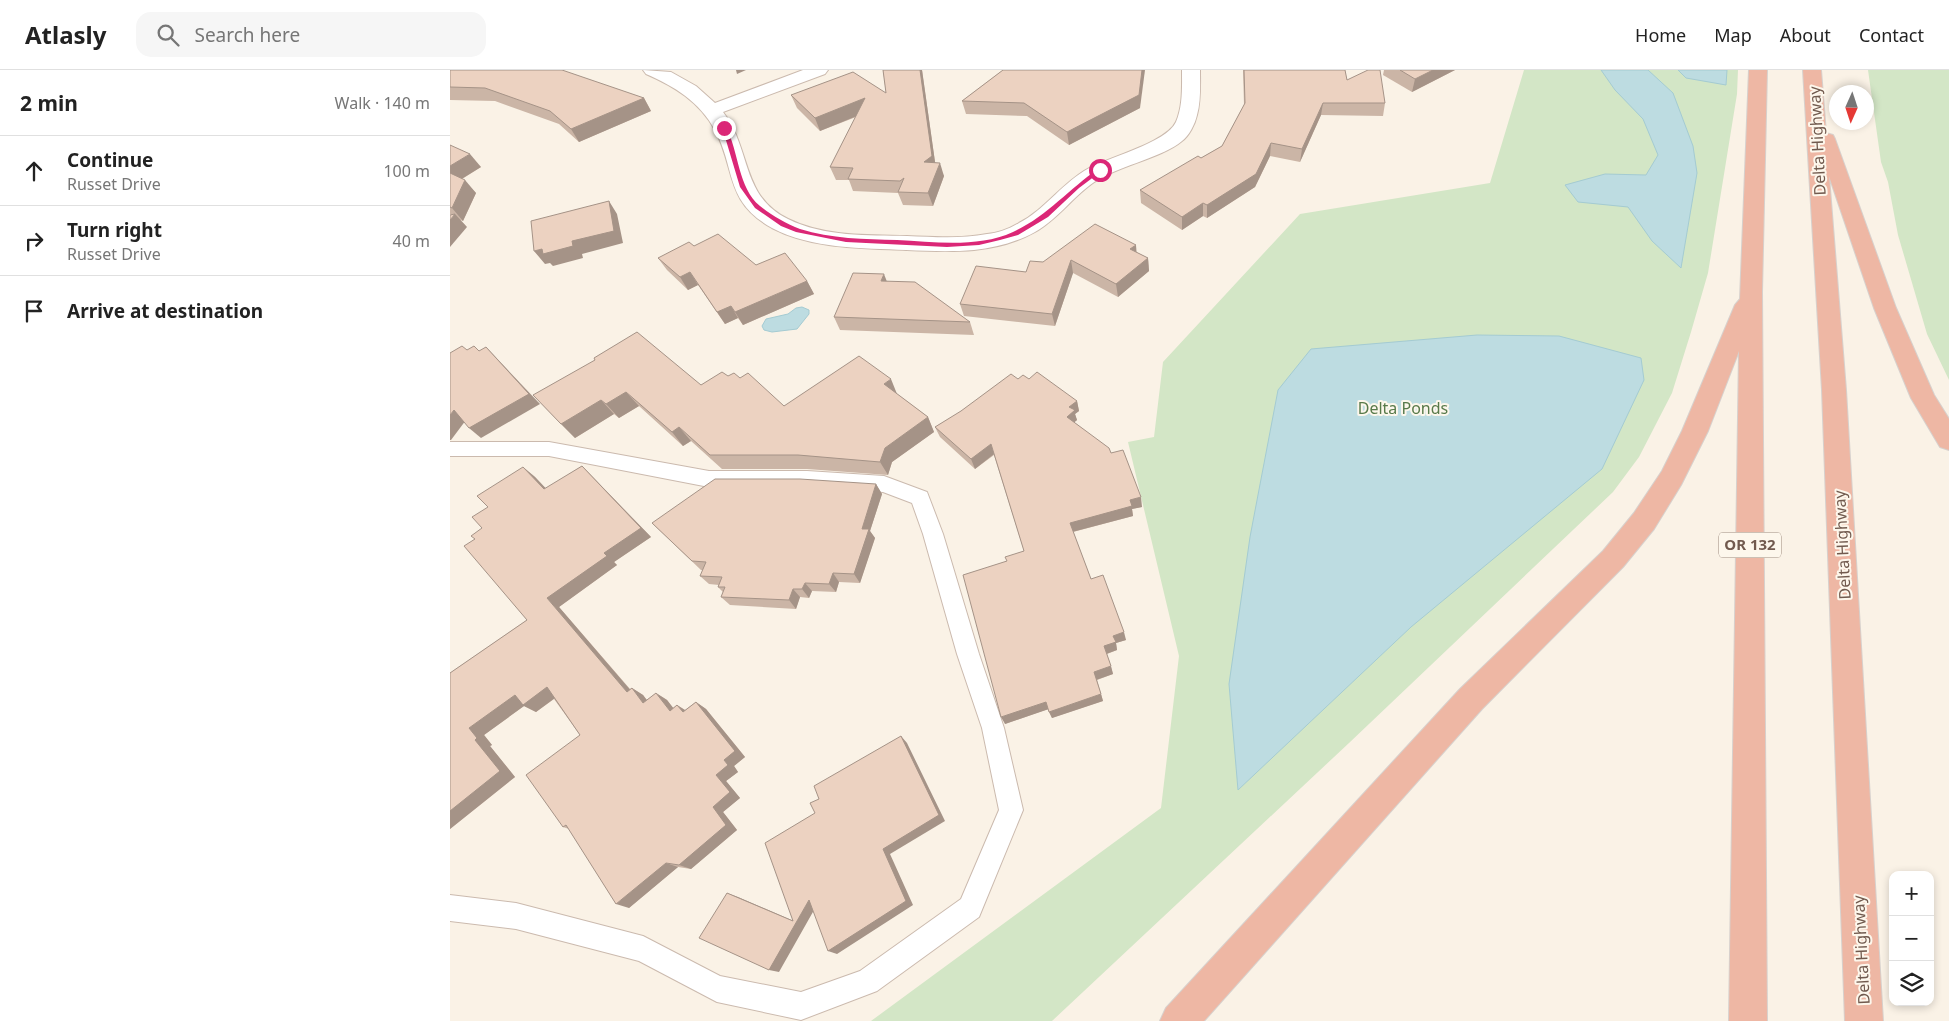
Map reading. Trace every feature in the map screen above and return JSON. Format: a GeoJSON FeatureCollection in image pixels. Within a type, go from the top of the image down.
{"type":"FeatureCollection","features":[{"type":"Feature","properties":{"kind":"highway","name":"OR 132"},"geometry":{"type":"LineString","coordinates":[[1748,1021],[1751,292],[1758,70]]}},
{"type":"Feature","properties":{"kind":"highway","name":"Delta Highway"},"geometry":{"type":"LineString","coordinates":[[1812,70],[1834,390],[1864,1021]]}},
{"type":"Feature","properties":{"kind":"highway"},"geometry":{"type":"LineString","coordinates":[[1814,106],[1885,308],[1923,398],[1949,440]]}},
{"type":"Feature","properties":{"kind":"highway"},"geometry":{"type":"LineString","coordinates":[[1179,1021],[1471,699],[1613,560],[1644,521],[1672,478],[1695,431],[1751,292]]}},
{"type":"Feature","properties":{"kind":"street"},"geometry":{"type":"LineString","coordinates":[[652,70],[684,86],[699,97],[718,117],[731,143],[743,187],[757,207],[783,224],[818,236],[846,240],[963,245],[998,239],[1033,224],[1058,206],[1077,186],[1100,170],[1176,137],[1183,130],[1189,114],[1192,70]]}},
{"type":"Feature","properties":{"kind":"street"},"geometry":{"type":"LineString","coordinates":[[712,110],[819,70]]}},
{"type":"Feature","properties":{"kind":"lane"},"geometry":{"type":"LineString","coordinates":[[450,449],[549,449],[709,479],[807,479],[884,484],[920,498],[933,534],[965,645],[993,728],[1011,810],[970,908],[868,982],[801,1006],[717,989],[643,950],[516,916],[450,908]]}},
{"type":"Feature","properties":{"kind":"green space","name":"Delta Ponds"},"geometry":{"type":"Polygon","coordinates":[[[1524,70],[1738,70],[1737,94],[1708,273],[1672,393],[1639,457],[1613,492],[1052,1021],[871,1021],[1161,808],[1179,656],[1128,442],[1154,437],[1163,362],[1300,214],[1490,183],[1524,70]]]}},
{"type":"Feature","properties":{"kind":"green space"},"geometry":{"type":"Polygon","coordinates":[[[1868,70],[1949,70],[1949,380],[1927,334],[1898,235],[1888,182],[1881,162],[1874,112],[1874,85],[1870,85],[1868,70]]]}},
{"type":"Feature","properties":{"kind":"water"},"geometry":{"type":"Polygon","coordinates":[[[1601,70],[1648,70],[1673,93],[1693,146],[1697,173],[1681,268],[1652,241],[1628,207],[1578,202],[1565,185],[1605,174],[1646,175],[1658,155],[1643,119],[1615,90],[1601,70]]]}},
{"type":"Feature","properties":{"kind":"water"},"geometry":{"type":"Polygon","coordinates":[[[1678,70],[1727,70],[1726,85],[1686,78],[1678,70]]]}},
{"type":"Feature","properties":{"kind":"water"},"geometry":{"type":"Polygon","coordinates":[[[802,307],[809,310],[809,314],[797,329],[772,332],[764,330],[762,326],[766,319],[788,314],[796,308],[802,307]]]}},
{"type":"Feature","properties":{"kind":"water"},"geometry":{"type":"Polygon","coordinates":[[[1477,335],[1559,336],[1641,358],[1644,380],[1602,469],[1411,627],[1238,790],[1229,684],[1250,537],[1278,390],[1311,349],[1477,335]]]}},
{"type":"Feature","properties":{"kind":"building"},"geometry":{"type":"Polygon","coordinates":[[[450,70],[562,70],[644,98],[571,129],[550,111],[485,88],[450,87],[450,70]]]}},
{"type":"Feature","properties":{"kind":"building"},"geometry":{"type":"Polygon","coordinates":[[[883,70],[920,70],[932,156],[924,162],[940,163],[928,193],[898,192],[904,178],[900,181],[848,179],[853,168],[830,167],[865,98],[815,118],[791,95],[853,72],[886,93],[883,70]]]}},
{"type":"Feature","properties":{"kind":"building"},"geometry":{"type":"Polygon","coordinates":[[[1003,70],[1142,70],[1139,95],[1067,132],[1024,103],[962,101],[1003,70]]]}},
{"type":"Feature","properties":{"kind":"building"},"geometry":{"type":"Polygon","coordinates":[[[1244,70],[1345,70],[1347,80],[1368,70],[1380,70],[1385,103],[1323,103],[1302,149],[1271,143],[1256,174],[1207,205],[1203,203],[1182,217],[1140,190],[1198,156],[1201,158],[1222,146],[1245,103],[1244,70]]]}},
{"type":"Feature","properties":{"kind":"building"},"geometry":{"type":"Polygon","coordinates":[[[1400,70],[1433,70],[1415,79],[1400,70]]]}},
{"type":"Feature","properties":{"kind":"building"},"geometry":{"type":"Polygon","coordinates":[[[450,145],[470,154],[450,166],[450,145]]]}},
{"type":"Feature","properties":{"kind":"building"},"geometry":{"type":"Polygon","coordinates":[[[450,173],[465,180],[452,208],[450,207],[450,173]]]}},
{"type":"Feature","properties":{"kind":"building"},"geometry":{"type":"Polygon","coordinates":[[[609,201],[614,231],[572,241],[573,246],[543,254],[542,249],[534,251],[531,221],[609,201]]]}},
{"type":"Feature","properties":{"kind":"building"},"geometry":{"type":"Polygon","coordinates":[[[1095,224],[1136,245],[1130,249],[1148,258],[1116,284],[1071,260],[1052,314],[960,304],[976,266],[1026,272],[1030,261],[1043,262],[1095,224]]]}},
{"type":"Feature","properties":{"kind":"building"},"geometry":{"type":"Polygon","coordinates":[[[718,234],[756,265],[785,253],[807,281],[735,312],[731,306],[717,312],[690,272],[680,277],[658,258],[689,242],[694,246],[718,234]]]}},
{"type":"Feature","properties":{"kind":"building"},"geometry":{"type":"Polygon","coordinates":[[[853,273],[884,274],[881,281],[915,282],[970,322],[834,317],[853,273]]]}},
{"type":"Feature","properties":{"kind":"building"},"geometry":{"type":"Polygon","coordinates":[[[637,332],[701,385],[722,372],[728,376],[734,373],[740,378],[748,373],[784,406],[859,356],[891,379],[884,384],[928,417],[885,448],[880,462],[798,455],[710,455],[679,427],[672,432],[626,392],[606,404],[601,400],[561,424],[533,395],[595,360],[594,358],[637,332]]]}},
{"type":"Feature","properties":{"kind":"building"},"geometry":{"type":"Polygon","coordinates":[[[462,346],[467,350],[474,346],[479,351],[486,347],[529,394],[469,428],[454,410],[450,415],[450,353],[462,346]]]}},
{"type":"Feature","properties":{"kind":"building"},"geometry":{"type":"Polygon","coordinates":[[[1037,372],[1077,401],[1069,407],[1075,410],[1067,417],[1109,448],[1111,453],[1123,450],[1141,497],[1130,500],[1132,506],[1070,523],[1091,579],[1103,575],[1124,632],[1113,636],[1116,642],[1104,646],[1111,666],[1094,672],[1101,694],[1049,712],[1046,702],[1001,717],[963,575],[1007,561],[1005,557],[1024,551],[991,444],[971,459],[935,427],[961,411],[1011,374],[1018,379],[1023,375],[1029,379],[1037,372]]]}},
{"type":"Feature","properties":{"kind":"building"},"geometry":{"type":"Polygon","coordinates":[[[582,466],[641,528],[604,553],[607,556],[547,598],[627,692],[632,688],[643,703],[656,693],[670,711],[677,705],[683,712],[696,702],[735,751],[724,760],[728,765],[716,775],[730,792],[713,807],[726,825],[679,865],[666,863],[616,904],[566,825],[563,827],[526,775],[580,735],[547,687],[523,705],[515,695],[469,728],[477,738],[475,740],[500,771],[450,811],[450,673],[527,620],[464,546],[475,539],[471,536],[482,528],[472,517],[488,507],[477,496],[523,467],[544,489],[582,466]]]}},
{"type":"Feature","properties":{"kind":"building"},"geometry":{"type":"Polygon","coordinates":[[[715,479],[800,479],[876,484],[862,529],[869,529],[854,574],[833,573],[829,584],[805,583],[802,589],[793,589],[789,600],[721,597],[725,587],[718,587],[722,577],[700,576],[706,562],[692,561],[652,523],[715,479]]]}},
{"type":"Feature","properties":{"kind":"building"},"geometry":{"type":"Polygon","coordinates":[[[901,736],[939,815],[883,849],[906,901],[828,951],[809,900],[769,970],[699,938],[727,893],[793,921],[765,843],[815,813],[810,803],[819,799],[814,786],[901,736]]]}},
{"type":"Feature","properties":{"kind":"route"},"geometry":{"type":"LineString","coordinates":[[724,128],[731,143],[743,187],[757,207],[783,224],[799,230],[818,236],[846,240],[963,245],[998,239],[1015,233],[1046,216],[1077,186],[1100,170]]}}]}
